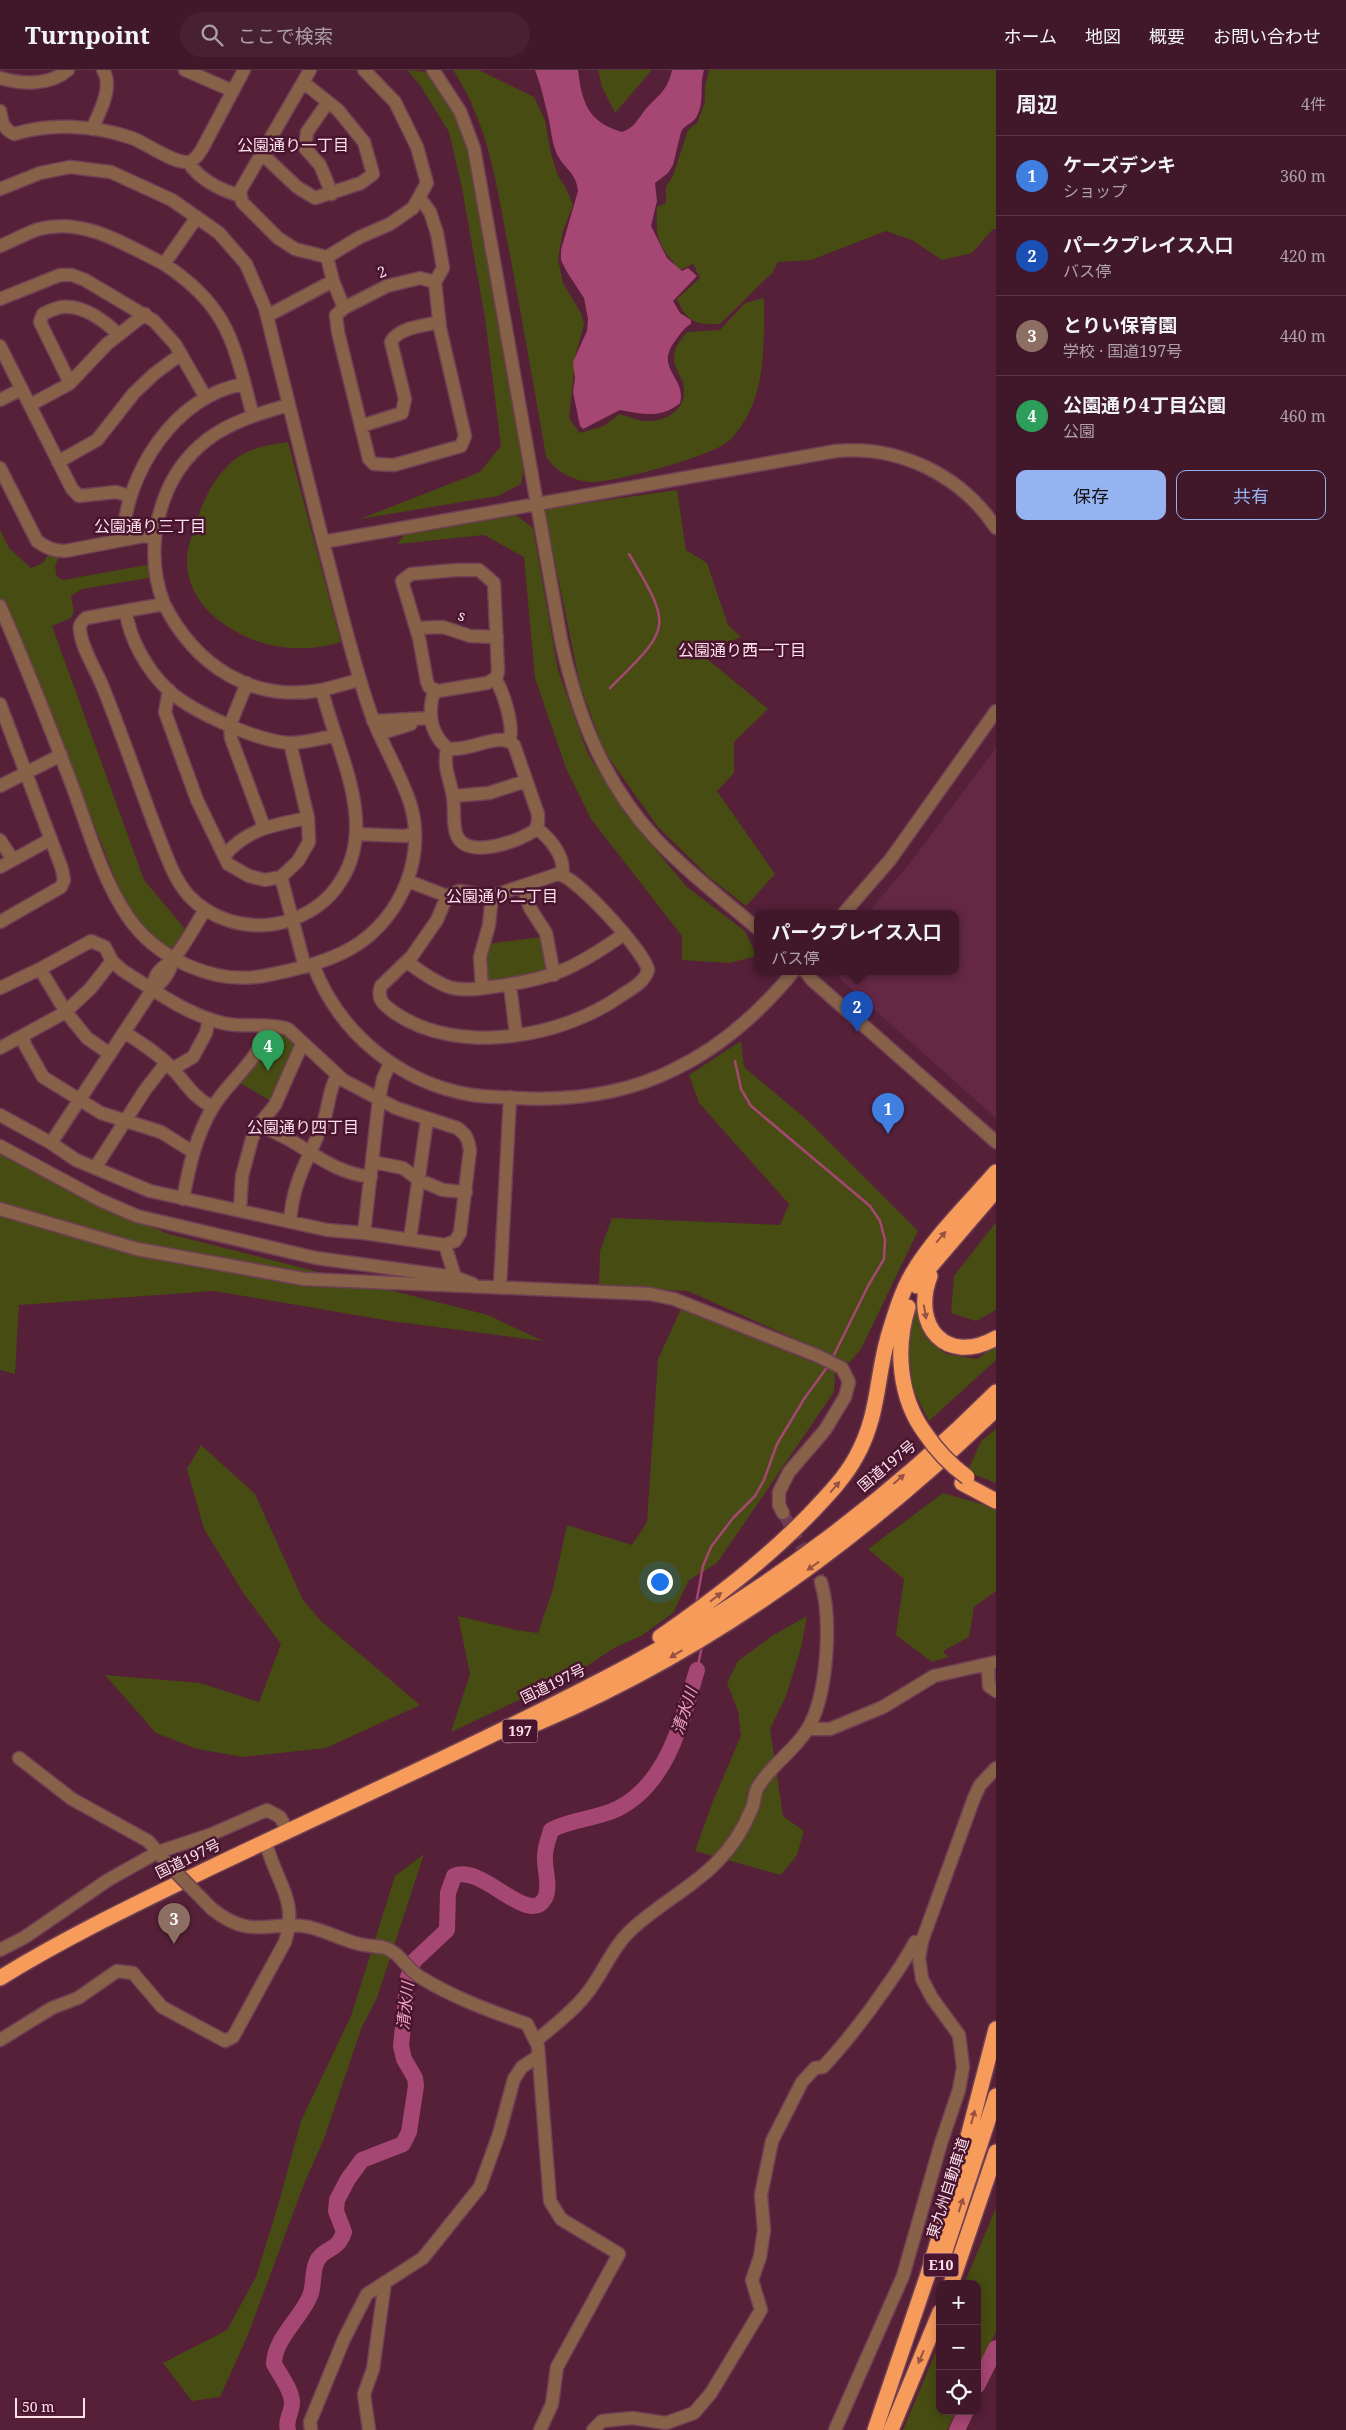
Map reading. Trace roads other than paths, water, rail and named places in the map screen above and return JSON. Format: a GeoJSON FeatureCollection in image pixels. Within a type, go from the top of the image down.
{"type":"FeatureCollection","features":[{"type":"Feature","properties":{"kind":"highway"},"geometry":{"type":"LineString","coordinates":[[558,1701],[652,1643],[707,1604],[776,1549],[838,1484],[856,1458],[868,1433],[876,1406],[888,1338],[912,1274],[927,1252],[996,1172]]}},
{"type":"Feature","properties":{"kind":"highway"},"geometry":{"type":"LineString","coordinates":[[996,1190],[921,1279],[910,1301],[903,1325],[901,1353],[904,1380],[912,1411],[930,1456],[946,1472],[996,1491]]}},
{"type":"Feature","properties":{"kind":"highway"},"geometry":{"type":"LineString","coordinates":[[956,1237],[936,1265],[926,1285],[923,1303],[927,1322],[937,1337],[962,1348],[982,1345],[996,1338]]}},
{"type":"Feature","properties":{"kind":"highway"},"geometry":{"type":"LineString","coordinates":[[893,1324],[893,1366],[896,1383],[907,1418],[923,1436]]}},
{"type":"Feature","properties":{"kind":"highway","name":"国道197号"},"geometry":{"type":"LineString","coordinates":[[0,1978],[100,1921],[634,1663],[749,1592],[841,1526],[887,1490],[996,1392]]}},
{"type":"Feature","properties":{"kind":"highway","name":"国道197号"},"geometry":{"type":"LineString","coordinates":[[0,1983],[98,1928],[267,1847],[451,1759],[587,1703],[631,1681],[758,1604],[842,1545],[928,1473],[996,1409]]}},
{"type":"Feature","properties":{"kind":"highway"},"geometry":{"type":"LineString","coordinates":[[842,1545],[903,1503],[996,1420]]}},
{"type":"Feature","properties":{"kind":"highway"},"geometry":{"type":"LineString","coordinates":[[964,1480],[996,1501]]}},
{"type":"Feature","properties":{"kind":"highway"},"geometry":{"type":"LineString","coordinates":[[875,2430],[928,2274],[958,2175],[996,2029]]}},
{"type":"Feature","properties":{"kind":"highway","name":"東九州自動車道"},"geometry":{"type":"LineString","coordinates":[[875,2430],[932,2289],[996,2096]]}},
{"type":"Feature","properties":{"kind":"highway","name":"E10"},"geometry":{"type":"LineString","coordinates":[[952,2280],[996,2152]]}},
{"type":"Feature","properties":{"kind":"highway"},"geometry":{"type":"LineString","coordinates":[[953,2280],[996,2181]]}},
{"type":"Feature","properties":{"kind":"highway"},"geometry":{"type":"LineString","coordinates":[[891,2430],[936,2322]]}},
{"type":"Feature","properties":{"kind":"street"},"geometry":{"type":"LineString","coordinates":[[2,70],[0,78],[21,82],[44,81],[68,70]]}},
{"type":"Feature","properties":{"kind":"street"},"geometry":{"type":"LineString","coordinates":[[92,129],[106,92],[103,70]]}},
{"type":"Feature","properties":{"kind":"street"},"geometry":{"type":"LineString","coordinates":[[185,70],[233,92]]}},
{"type":"Feature","properties":{"kind":"street"},"geometry":{"type":"LineString","coordinates":[[0,111],[3,124],[7,130],[14,134],[63,126],[92,129],[131,138],[176,159],[188,162],[196,158],[202,149],[244,70]]}},
{"type":"Feature","properties":{"kind":"street"},"geometry":{"type":"LineString","coordinates":[[310,70],[240,191],[242,202],[278,238],[295,249],[327,257],[360,237],[390,224],[413,208],[427,183],[417,147],[395,102],[364,70]]}},
{"type":"Feature","properties":{"kind":"street"},"geometry":{"type":"LineString","coordinates":[[433,70],[454,100],[466,123],[474,148],[571,688],[587,732],[600,760],[625,801],[655,838],[686,868],[754,926]]}},
{"type":"Feature","properties":{"kind":"street"},"geometry":{"type":"LineString","coordinates":[[261,153],[297,187],[316,198],[361,184],[372,174],[364,142],[338,110],[303,82]]}},
{"type":"Feature","properties":{"kind":"street"},"geometry":{"type":"LineString","coordinates":[[328,102],[307,132],[305,148],[320,165],[332,194]]}},
{"type":"Feature","properties":{"kind":"street"},"geometry":{"type":"LineString","coordinates":[[188,162],[194,172],[210,184],[241,196]]}},
{"type":"Feature","properties":{"kind":"street"},"geometry":{"type":"LineString","coordinates":[[0,189],[40,173],[70,167],[111,172],[172,200],[197,217],[219,233],[246,264],[267,316],[359,680],[373,721],[407,794],[415,833],[413,859],[408,881],[389,916],[367,938],[342,953],[309,965],[253,978],[224,976],[196,968],[173,958],[147,939],[128,918],[115,894],[33,682],[0,606]]}},
{"type":"Feature","properties":{"kind":"street"},"geometry":{"type":"LineString","coordinates":[[327,257],[344,308],[336,315],[338,332],[369,459],[374,464],[394,465],[461,446],[465,436],[446,364],[439,322],[435,282],[443,268],[437,233],[430,212],[419,197]]}},
{"type":"Feature","properties":{"kind":"street"},"geometry":{"type":"LineString","coordinates":[[164,264],[197,217]]}},
{"type":"Feature","properties":{"kind":"street"},"geometry":{"type":"LineString","coordinates":[[0,246],[38,229],[58,226],[80,227],[102,234],[164,264],[178,273],[208,300],[228,328],[253,416]]}},
{"type":"Feature","properties":{"kind":"street"},"geometry":{"type":"LineString","coordinates":[[0,300],[54,276],[67,275],[85,280],[145,314],[168,336],[181,354],[206,398]]}},
{"type":"Feature","properties":{"kind":"street","name":"2"},"geometry":{"type":"LineString","coordinates":[[344,308],[387,286],[420,278],[435,282]]}},
{"type":"Feature","properties":{"kind":"street"},"geometry":{"type":"LineString","coordinates":[[267,316],[334,281]]}},
{"type":"Feature","properties":{"kind":"street"},"geometry":{"type":"LineString","coordinates":[[70,383],[40,322],[43,314],[61,307],[77,307],[110,326],[119,334]]}},
{"type":"Feature","properties":{"kind":"street"},"geometry":{"type":"LineString","coordinates":[[30,405],[70,383],[119,334],[145,314]]}},
{"type":"Feature","properties":{"kind":"street"},"geometry":{"type":"LineString","coordinates":[[361,426],[402,413],[405,398],[391,342],[394,336],[405,330],[439,322]]}},
{"type":"Feature","properties":{"kind":"street"},"geometry":{"type":"LineString","coordinates":[[0,346],[72,489],[78,496],[116,492],[130,496]]}},
{"type":"Feature","properties":{"kind":"street"},"geometry":{"type":"LineString","coordinates":[[58,462],[97,440],[134,393],[154,374],[181,354]]}},
{"type":"Feature","properties":{"kind":"street"},"geometry":{"type":"LineString","coordinates":[[123,540],[130,496],[144,465],[161,439],[185,414],[206,398],[244,384]]}},
{"type":"Feature","properties":{"kind":"street"},"geometry":{"type":"LineString","coordinates":[[0,400],[22,390]]}},
{"type":"Feature","properties":{"kind":"street"},"geometry":{"type":"LineString","coordinates":[[289,405],[253,416],[209,438],[186,460],[166,494],[154,538],[155,569],[164,604],[188,642],[208,662],[231,677],[258,687],[285,691],[322,690],[359,680]]}},
{"type":"Feature","properties":{"kind":"street"},"geometry":{"type":"LineString","coordinates":[[323,542],[836,450],[869,449],[908,459],[948,480],[975,501],[996,528]]}},
{"type":"Feature","properties":{"kind":"street"},"geometry":{"type":"LineString","coordinates":[[0,468],[37,541],[55,551],[65,551],[144,536],[154,538]]}},
{"type":"Feature","properties":{"kind":"street"},"geometry":{"type":"LineString","coordinates":[[474,569],[486,574],[494,583],[499,668],[495,679],[487,683],[434,690],[426,682],[416,628],[402,585],[404,578],[411,574],[474,569]]}},
{"type":"Feature","properties":{"kind":"street"},"geometry":{"type":"LineString","coordinates":[[164,604],[86,618],[80,623],[79,630],[178,883],[205,910],[227,920],[252,926],[292,919],[312,910],[330,896],[350,867],[356,848],[358,819],[354,795],[322,690]]}},
{"type":"Feature","properties":{"kind":"street"},"geometry":{"type":"LineString","coordinates":[[126,611],[127,619],[146,663],[168,690],[230,725],[255,735],[290,743],[335,736]]}},
{"type":"Feature","properties":{"kind":"street","name":"s"},"geometry":{"type":"LineString","coordinates":[[416,628],[443,627],[470,636],[497,637]]}},
{"type":"Feature","properties":{"kind":"street"},"geometry":{"type":"LineString","coordinates":[[495,679],[503,693],[511,730],[509,741]]}},
{"type":"Feature","properties":{"kind":"street"},"geometry":{"type":"LineString","coordinates":[[247,683],[230,725],[232,747],[264,827]]}},
{"type":"Feature","properties":{"kind":"street"},"geometry":{"type":"LineString","coordinates":[[168,690],[165,712],[197,800],[228,864],[249,876],[265,880],[281,877],[298,861],[309,842],[308,818],[290,743]]}},
{"type":"Feature","properties":{"kind":"street"},"geometry":{"type":"LineString","coordinates":[[434,690],[430,718],[435,734],[447,748],[455,750],[502,740],[509,741],[517,750],[538,814],[536,828]]}},
{"type":"Feature","properties":{"kind":"street"},"geometry":{"type":"LineString","coordinates":[[0,704],[4,727],[26,773],[62,868],[64,880],[61,887],[0,922]]}},
{"type":"Feature","properties":{"kind":"street"},"geometry":{"type":"LineString","coordinates":[[846,910],[899,847],[996,711]]}},
{"type":"Feature","properties":{"kind":"street"},"geometry":{"type":"LineString","coordinates":[[373,721],[430,718]]}},
{"type":"Feature","properties":{"kind":"street"},"geometry":{"type":"LineString","coordinates":[[379,734],[430,718]]}},
{"type":"Feature","properties":{"kind":"street"},"geometry":{"type":"LineString","coordinates":[[447,748],[444,765],[453,796],[456,834],[466,844],[496,847],[508,844],[536,828]]}},
{"type":"Feature","properties":{"kind":"street"},"geometry":{"type":"LineString","coordinates":[[0,786],[61,755]]}},
{"type":"Feature","properties":{"kind":"street"},"geometry":{"type":"LineString","coordinates":[[453,796],[489,793],[526,781]]}},
{"type":"Feature","properties":{"kind":"street"},"geometry":{"type":"LineString","coordinates":[[224,856],[233,845],[264,827],[308,818]]}},
{"type":"Feature","properties":{"kind":"street"},"geometry":{"type":"LineString","coordinates":[[536,828],[546,836],[562,861],[562,875]]}},
{"type":"Feature","properties":{"kind":"street"},"geometry":{"type":"LineString","coordinates":[[356,834],[405,836],[415,833]]}},
{"type":"Feature","properties":{"kind":"street"},"geometry":{"type":"LineString","coordinates":[[0,867],[51,839]]}},
{"type":"Feature","properties":{"kind":"street"},"geometry":{"type":"LineString","coordinates":[[0,840],[13,860]]}},
{"type":"Feature","properties":{"kind":"street"},"geometry":{"type":"LineString","coordinates":[[408,881],[447,896],[460,891],[492,896],[562,875],[573,881],[624,934],[647,964],[647,973],[643,981],[600,1009],[573,1021],[516,1034],[470,1038],[428,1030],[399,1016],[382,1003],[379,994],[383,983],[407,962],[437,920],[447,896]]}},
{"type":"Feature","properties":{"kind":"street"},"geometry":{"type":"LineString","coordinates":[[281,877],[292,919],[309,965],[334,1009],[368,1046],[390,1063],[418,1078],[472,1095],[547,1099],[582,1097],[626,1088],[664,1074],[701,1055],[728,1036],[760,1009],[790,975]]}},
{"type":"Feature","properties":{"kind":"street"},"geometry":{"type":"LineString","coordinates":[[523,887],[530,908],[546,933],[554,975]]}},
{"type":"Feature","properties":{"kind":"street"},"geometry":{"type":"LineString","coordinates":[[482,988],[480,957],[489,924],[492,896]]}},
{"type":"Feature","properties":{"kind":"street"},"geometry":{"type":"LineString","coordinates":[[51,1143],[152,990],[163,982],[171,970],[173,958],[205,910]]}},
{"type":"Feature","properties":{"kind":"street"},"geometry":{"type":"LineString","coordinates":[[407,962],[438,983],[452,988],[482,988],[510,985],[554,975],[583,962],[624,934]]}},
{"type":"Feature","properties":{"kind":"street"},"geometry":{"type":"LineString","coordinates":[[0,988],[40,970],[91,941],[105,947],[112,961],[152,990],[195,1014],[209,1020],[230,1024],[265,1027],[279,1026],[288,1029],[337,1076],[379,1100],[427,1120],[457,1128],[468,1139],[470,1150],[460,1233],[455,1241],[445,1245],[364,1233],[327,1230],[150,1190],[76,1160],[51,1143],[0,1115]]}},
{"type":"Feature","properties":{"kind":"street"},"geometry":{"type":"LineString","coordinates":[[0,1048],[66,1012],[90,989],[112,961]]}},
{"type":"Feature","properties":{"kind":"street"},"geometry":{"type":"LineString","coordinates":[[40,970],[66,1012],[87,1038],[110,1054]]}},
{"type":"Feature","properties":{"kind":"street"},"geometry":{"type":"LineString","coordinates":[[808,975],[996,1142]]}},
{"type":"Feature","properties":{"kind":"street"},"geometry":{"type":"LineString","coordinates":[[817,975],[996,1131]]}},
{"type":"Feature","properties":{"kind":"street"},"geometry":{"type":"LineString","coordinates":[[510,985],[516,1034]]}},
{"type":"Feature","properties":{"kind":"street"},"geometry":{"type":"LineString","coordinates":[[95,1168],[127,1120],[144,1090],[169,1066],[193,1057],[206,1034],[209,1020]]}},
{"type":"Feature","properties":{"kind":"street"},"geometry":{"type":"LineString","coordinates":[[183,1198],[193,1152],[212,1108],[225,1089],[260,1049],[265,1038],[265,1027]]}},
{"type":"Feature","properties":{"kind":"street"},"geometry":{"type":"LineString","coordinates":[[124,1032],[152,1050],[169,1066],[190,1092],[212,1108]]}},
{"type":"Feature","properties":{"kind":"street"},"geometry":{"type":"LineString","coordinates":[[23,1036],[25,1045],[43,1077],[102,1113],[161,1132],[193,1152]]}},
{"type":"Feature","properties":{"kind":"street"},"geometry":{"type":"LineString","coordinates":[[240,1210],[242,1176],[258,1126],[275,1104],[302,1044]]}},
{"type":"Feature","properties":{"kind":"street"},"geometry":{"type":"LineString","coordinates":[[364,1233],[379,1100],[383,1079],[390,1063]]}},
{"type":"Feature","properties":{"kind":"street"},"geometry":{"type":"LineString","coordinates":[[290,1222],[294,1190],[308,1152],[324,1119],[337,1076]]}},
{"type":"Feature","properties":{"kind":"street"},"geometry":{"type":"LineString","coordinates":[[500,1286],[510,1097]]}},
{"type":"Feature","properties":{"kind":"street"},"geometry":{"type":"LineString","coordinates":[[410,1239],[427,1120]]}},
{"type":"Feature","properties":{"kind":"street"},"geometry":{"type":"LineString","coordinates":[[258,1126],[284,1136],[308,1152],[345,1172],[371,1177]]}},
{"type":"Feature","properties":{"kind":"street"},"geometry":{"type":"LineString","coordinates":[[0,1146],[100,1200],[137,1216],[316,1258],[456,1277],[480,1287]]}},
{"type":"Feature","properties":{"kind":"street"},"geometry":{"type":"LineString","coordinates":[[373,1162],[403,1168],[419,1180],[442,1190],[466,1192]]}},
{"type":"Feature","properties":{"kind":"street"},"geometry":{"type":"LineString","coordinates":[[0,1209],[137,1249],[304,1279],[650,1294],[674,1299],[818,1356],[842,1368],[849,1382],[845,1396],[825,1430],[789,1472],[779,1492],[779,1505],[784,1513]]}},
{"type":"Feature","properties":{"kind":"street"},"geometry":{"type":"LineString","coordinates":[[445,1245],[456,1277]]}},
{"type":"Feature","properties":{"kind":"street"},"geometry":{"type":"LineString","coordinates":[[536,2041],[587,1994],[618,1945],[628,1933],[717,1862],[736,1839],[752,1807],[757,1787],[808,1729],[818,1705],[823,1680],[827,1620],[826,1600],[821,1582]]}},
{"type":"Feature","properties":{"kind":"street"},"geometry":{"type":"LineString","coordinates":[[808,1729],[830,1729],[883,1707],[934,1676],[992,1664],[989,1686],[996,1691]]}},
{"type":"Feature","properties":{"kind":"street"},"geometry":{"type":"LineString","coordinates":[[19,1758],[72,1800],[148,1841],[212,1909],[228,1922],[267,1928],[310,1927],[361,1945],[383,1947],[397,1953],[418,1976],[454,1996],[527,2024],[536,2041],[547,2187],[552,2206],[561,2219],[619,2254],[557,2367],[552,2404],[540,2430]]}},
{"type":"Feature","properties":{"kind":"street"},"geometry":{"type":"LineString","coordinates":[[835,2430],[903,2276],[941,2143],[959,2090],[963,2066],[959,2035],[932,1998],[922,1979],[919,1958],[922,1941],[974,1798],[980,1785],[996,1768]]}},
{"type":"Feature","properties":{"kind":"street"},"geometry":{"type":"LineString","coordinates":[[0,1950],[25,1937],[108,1880],[268,1810],[280,1817],[288,1831]]}},
{"type":"Feature","properties":{"kind":"street"},"geometry":{"type":"LineString","coordinates":[[0,2040],[52,2008],[78,1998],[117,1971],[133,1973],[162,2007],[225,2041],[233,2037],[285,1942],[290,1926],[290,1909],[286,1894],[267,1847]]}},
{"type":"Feature","properties":{"kind":"street"},"geometry":{"type":"LineString","coordinates":[[593,2430],[602,2421],[632,2418],[666,2423],[694,2413],[712,2392],[762,2310],[752,2280],[760,2257],[764,2230],[761,2195],[772,2141],[802,2082],[815,2068],[823,2067],[838,2052],[888,1987],[915,1942],[922,1941]]}},
{"type":"Feature","properties":{"kind":"street"},"geometry":{"type":"LineString","coordinates":[[311,2430],[310,2422],[356,2312],[367,2294],[423,2258],[480,2187],[500,2134],[514,2079],[522,2067],[537,2057]]}},
{"type":"Feature","properties":{"kind":"street"},"geometry":{"type":"LineString","coordinates":[[369,2430],[364,2394],[373,2369],[385,2282]]}},
{"type":"Feature","properties":{"kind":"waterway"},"geometry":{"type":"LineString","coordinates":[[610,688],[645,652],[654,639],[659,627],[659,614],[653,598],[629,554]]}},
{"type":"Feature","properties":{"kind":"waterway"},"geometry":{"type":"LineString","coordinates":[[735,1061],[741,1089],[751,1106],[870,1206],[880,1221],[885,1240],[884,1259],[868,1286],[832,1359]]}},
{"type":"Feature","properties":{"kind":"waterway"},"geometry":{"type":"LineString","coordinates":[[696,1604],[703,1566],[711,1547],[733,1518],[755,1496],[764,1480],[777,1444],[804,1399],[828,1366]]}},
{"type":"Feature","properties":{"kind":"waterway"},"geometry":{"type":"LineString","coordinates":[[697,1670],[702,1646]]}},
{"type":"Feature","properties":{"kind":"waterway","name":"清水川"},"geometry":{"type":"LineString","coordinates":[[288,2430],[287,2423],[292,2403],[288,2388],[274,2364],[275,2355],[283,2337],[310,2296],[314,2268],[318,2259],[338,2243],[344,2232],[336,2211],[337,2200],[348,2179],[362,2160],[403,2144],[409,2132],[416,2086],[415,2078],[404,2059],[401,2046],[408,1977],[414,1961],[447,1930],[448,1893],[454,1876],[465,1874],[478,1878],[517,1901],[528,1905],[538,1905],[547,1893],[545,1853],[551,1830],[567,1823],[617,1809],[634,1798],[649,1784],[661,1767],[679,1729],[697,1670]]}},
{"type":"Feature","properties":{"kind":"waterway"},"geometry":{"type":"LineString","coordinates":[[981,2378],[996,2348]]}},
{"type":"Feature","properties":{"kind":"waterway"},"geometry":{"type":"LineString","coordinates":[[957,2430],[964,2415]]}},
{"type":"Feature","properties":{"kind":"tunnel"},"geometry":{"type":"LineString","coordinates":[[783,1513],[821,1582]]}},
{"type":"Feature","properties":{"kind":"place","name":"パークプレイス入口"},"geometry":{"type":"Point","coordinates":[857,1032]}},
{"type":"Feature","properties":{"kind":"place","name":"公園通り4丁目公園"},"geometry":{"type":"Point","coordinates":[268,1071]}},
{"type":"Feature","properties":{"kind":"place","name":"ケーズデンキ"},"geometry":{"type":"Point","coordinates":[888,1134]}},
{"type":"Feature","properties":{"kind":"place","name":"とりい保育園"},"geometry":{"type":"Point","coordinates":[174,1944]}},
{"type":"Feature","properties":{"kind":"district","name":"公園通り一丁目"},"geometry":{"type":"Point","coordinates":[293,145]}},
{"type":"Feature","properties":{"kind":"district","name":"公園通り三丁目"},"geometry":{"type":"Point","coordinates":[150,526]}},
{"type":"Feature","properties":{"kind":"district","name":"公園通り西一丁目"},"geometry":{"type":"Point","coordinates":[742,650]}},
{"type":"Feature","properties":{"kind":"district","name":"公園通り二丁目"},"geometry":{"type":"Point","coordinates":[502,896]}},
{"type":"Feature","properties":{"kind":"district","name":"公園通り四丁目"},"geometry":{"type":"Point","coordinates":[303,1127]}}]}
